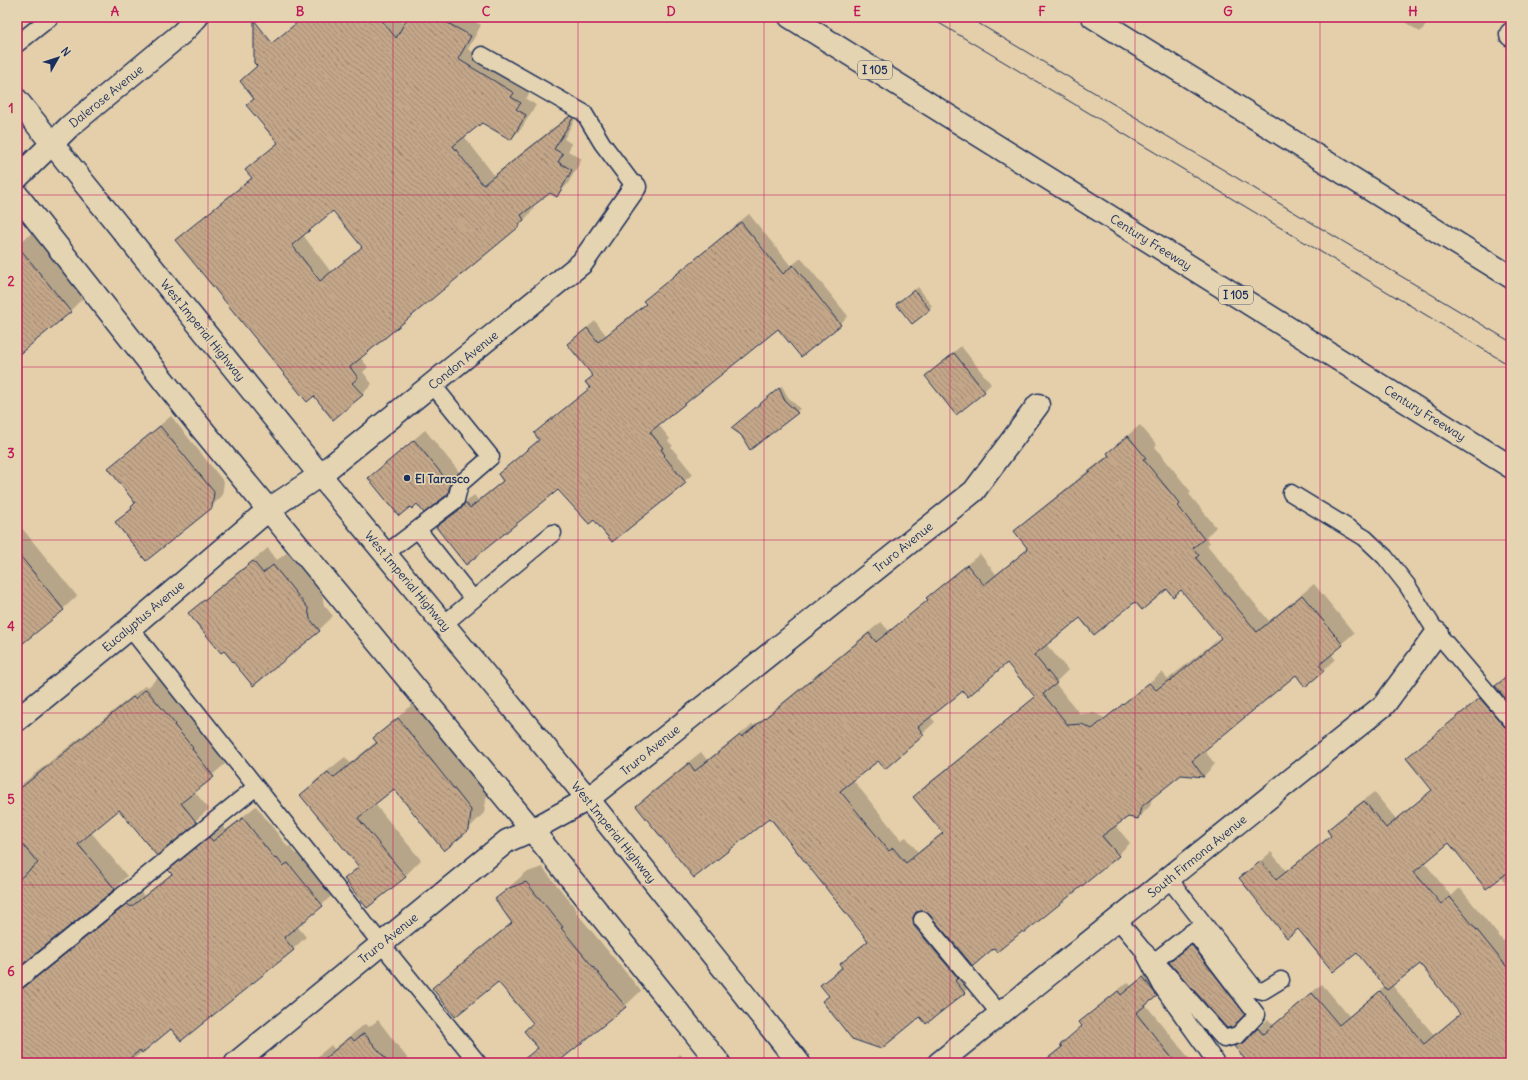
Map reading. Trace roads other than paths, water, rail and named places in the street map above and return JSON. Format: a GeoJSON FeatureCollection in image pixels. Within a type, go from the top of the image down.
{"type":"FeatureCollection","features":[{"type":"Feature","properties":{"kind":"main road","name":"Dalerose Avenue"},"geometry":{"type":"LineString","coordinates":[[17,178],[51,143],[182,33],[197,17]]}},
{"type":"Feature","properties":{"kind":"main road","name":"Century Freeway"},"geometry":{"type":"LineString","coordinates":[[790,17],[1511,467]]}},
{"type":"Feature","properties":{"kind":"main road"},"geometry":{"type":"LineString","coordinates":[[1093,17],[1511,277]]}},
{"type":"Feature","properties":{"kind":"main road","name":"West Imperial Highway"},"geometry":{"type":"LineString","coordinates":[[17,100],[320,475],[588,799],[799,1063]]}},
{"type":"Feature","properties":{"kind":"main road","name":"Condon Avenue"},"geometry":{"type":"LineString","coordinates":[[268,510],[320,475],[582,263],[635,187]]}},
{"type":"Feature","properties":{"kind":"main road"},"geometry":{"type":"LineString","coordinates":[[17,195],[268,510],[532,830],[719,1063]]}},
{"type":"Feature","properties":{"kind":"main road","name":"Truro Avenue"},"geometry":{"type":"LineString","coordinates":[[236,1063],[508,841],[532,830],[588,799],[974,491],[1038,405]]}},
{"type":"Feature","properties":{"kind":"main road","name":"Eucalyptus Avenue"},"geometry":{"type":"LineString","coordinates":[[17,720],[130,628],[268,510]]}},
{"type":"Feature","properties":{"kind":"main road","name":"South Firmona Avenue"},"geometry":{"type":"LineString","coordinates":[[939,1063],[1001,1015],[1384,705],[1437,633]]}},
{"type":"Feature","properties":{"kind":"lane"},"geometry":{"type":"LineString","coordinates":[[20,36],[51,17]]}},
{"type":"Feature","properties":{"kind":"lane"},"geometry":{"type":"LineString","coordinates":[[482,55],[584,113],[602,143],[635,187]]}},
{"type":"Feature","properties":{"kind":"lane"},"geometry":{"type":"LineString","coordinates":[[386,554],[456,500],[460,484],[491,457],[432,384]]}},
{"type":"Feature","properties":{"kind":"lane"},"geometry":{"type":"LineString","coordinates":[[1291,493],[1365,538],[1384,556],[1407,585],[1437,633],[1511,720]]}},
{"type":"Feature","properties":{"kind":"lane"},"geometry":{"type":"LineString","coordinates":[[418,530],[473,599]]}},
{"type":"Feature","properties":{"kind":"lane"},"geometry":{"type":"LineString","coordinates":[[444,624],[553,533]]}},
{"type":"Feature","properties":{"kind":"lane"},"geometry":{"type":"LineString","coordinates":[[130,628],[381,944],[478,1063]]}},
{"type":"Feature","properties":{"kind":"lane"},"geometry":{"type":"LineString","coordinates":[[17,981],[256,787]]}},
{"type":"Feature","properties":{"kind":"lane"},"geometry":{"type":"LineString","coordinates":[[1169,879],[1255,989],[1263,991],[1281,980]]}},
{"type":"Feature","properties":{"kind":"lane"},"geometry":{"type":"LineString","coordinates":[[922,920],[1001,1015]]}},
{"type":"Feature","properties":{"kind":"lane"},"geometry":{"type":"LineString","coordinates":[[1118,920],[1142,949],[1156,962],[1224,1039],[1238,1035],[1257,1015],[1193,931],[1156,962]]}},
{"type":"Feature","properties":{"kind":"lane"},"geometry":{"type":"LineString","coordinates":[[1142,949],[1162,987],[1215,1061],[1212,1063]]}},
{"type":"Feature","properties":{"kind":"tram line"},"geometry":{"type":"LineString","coordinates":[[929,17],[1511,366]]}},
{"type":"Feature","properties":{"kind":"tram line"},"geometry":{"type":"LineString","coordinates":[[968,17],[1511,342]]}},
{"type":"Feature","properties":{"kind":"place","name":"El Tarasco"},"geometry":{"type":"Point","coordinates":[407,478]}}]}
